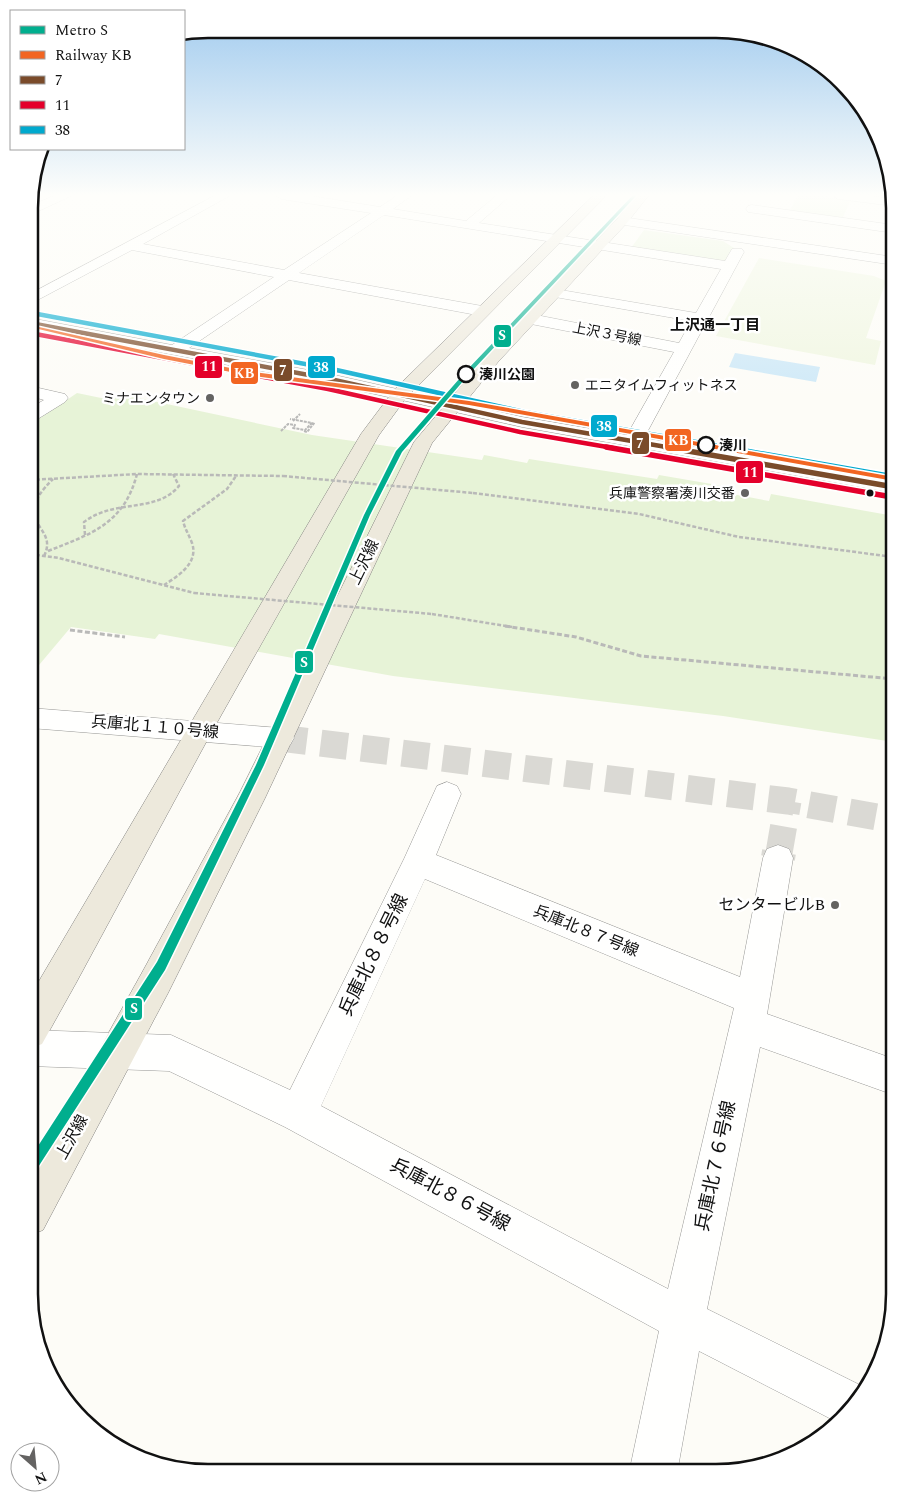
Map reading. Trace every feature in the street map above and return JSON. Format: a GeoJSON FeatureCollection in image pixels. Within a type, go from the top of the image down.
{"type":"FeatureCollection","features":[{"type":"Feature","properties":{"kind":"main road"},"geometry":{"type":"LineString","coordinates":[[38,1015],[370,434],[400,394],[530,265]]}},
{"type":"Feature","properties":{"kind":"main road","name":"上沢線"},"geometry":{"type":"LineString","coordinates":[[38,1199],[242,816],[422,442],[492,359],[581,265]]}},
{"type":"Feature","properties":{"kind":"street"},"geometry":{"type":"LineString","coordinates":[[38,296],[95,265]]}},
{"type":"Feature","properties":{"kind":"street"},"geometry":{"type":"LineString","coordinates":[[233,265],[482,311]]}},
{"type":"Feature","properties":{"kind":"street"},"geometry":{"type":"LineString","coordinates":[[175,350],[301,265]]}},
{"type":"Feature","properties":{"kind":"street"},"geometry":{"type":"LineString","coordinates":[[633,441],[729,266],[723,265]]}},
{"type":"Feature","properties":{"kind":"street"},"geometry":{"type":"LineString","coordinates":[[555,293],[700,318]]}},
{"type":"Feature","properties":{"kind":"street","name":"上沢３号線"},"geometry":{"type":"LineString","coordinates":[[531,319],[682,349]]}},
{"type":"Feature","properties":{"kind":"street"},"geometry":{"type":"LineString","coordinates":[[38,324],[400,394],[522,422],[886,487]]}},
{"type":"Feature","properties":{"kind":"street"},"geometry":{"type":"LineString","coordinates":[[38,393],[59,398],[38,411]]}},
{"type":"Feature","properties":{"kind":"street","name":"兵庫北１１０号線"},"geometry":{"type":"LineString","coordinates":[[38,719],[200,730],[280,738]]}},
{"type":"Feature","properties":{"kind":"street","name":"兵庫北８８号線"},"geometry":{"type":"LineString","coordinates":[[298,1114],[418,862],[447,794]]}},
{"type":"Feature","properties":{"kind":"street","name":"兵庫北７６号線"},"geometry":{"type":"LineString","coordinates":[[654,1464],[750,1012],[778,858]]}},
{"type":"Feature","properties":{"kind":"street","name":"兵庫北８７号線"},"geometry":{"type":"LineString","coordinates":[[418,862],[885,1073]]}},
{"type":"Feature","properties":{"kind":"street","name":"兵庫北８６号線"},"geometry":{"type":"LineString","coordinates":[[38,1048],[171,1053],[298,1114],[683,1320],[847,1402]]}},
{"type":"Feature","properties":{"kind":"path"},"geometry":{"type":"LineString","coordinates":[[300,414],[286,428],[307,432],[315,422]]}},
{"type":"Feature","properties":{"kind":"path"},"geometry":{"type":"LineString","coordinates":[[281,430],[288,424],[295,425],[293,428],[305,430],[312,422],[290,419]]}},
{"type":"Feature","properties":{"kind":"path"},"geometry":{"type":"LineString","coordinates":[[44,556],[48,551],[85,535],[113,519],[126,506],[135,487],[136,474]]}},
{"type":"Feature","properties":{"kind":"path"},"geometry":{"type":"LineString","coordinates":[[38,479],[136,474],[283,476],[473,494],[639,514],[739,537],[886,555]]}},
{"type":"Feature","properties":{"kind":"path"},"geometry":{"type":"LineString","coordinates":[[85,535],[84,522],[95,513],[110,508],[155,501],[175,492],[179,486],[173,474]]}},
{"type":"Feature","properties":{"kind":"path"},"geometry":{"type":"LineString","coordinates":[[164,586],[183,572],[193,559],[193,546],[184,530],[183,521],[227,490],[236,475]]}},
{"type":"Feature","properties":{"kind":"path"},"geometry":{"type":"LineString","coordinates":[[38,498],[54,478]]}},
{"type":"Feature","properties":{"kind":"path"},"geometry":{"type":"LineString","coordinates":[[38,528],[48,538],[48,551]]}},
{"type":"Feature","properties":{"kind":"path"},"geometry":{"type":"LineString","coordinates":[[38,555],[59,558],[194,593],[432,614],[576,637],[641,656],[886,678]]}},
{"type":"Feature","properties":{"kind":"path"},"geometry":{"type":"LineString","coordinates":[[70,630],[125,637]]}},
{"type":"Feature","properties":{"kind":"green space"},"geometry":{"type":"Polygon","coordinates":[[[755,265],[804,265],[874,276],[886,281],[866,338],[881,341],[875,365],[716,336],[755,265]]]}},
{"type":"Feature","properties":{"kind":"green space"},"geometry":{"type":"Polygon","coordinates":[[[77,393],[106,399],[115,393],[312,435],[482,460],[484,455],[527,463],[529,459],[657,479],[659,475],[729,487],[727,493],[769,501],[771,494],[886,515],[886,741],[723,716],[393,676],[159,634],[155,639],[71,627],[38,666],[38,420],[77,393]]]}},
{"type":"Feature","properties":{"kind":"water"},"geometry":{"type":"Polygon","coordinates":[[[735,353],[820,367],[816,382],[729,367],[735,353]]]}},
{"type":"Feature","properties":{"kind":"tunnel"},"geometry":{"type":"LineString","coordinates":[[280,738],[788,801]]}},
{"type":"Feature","properties":{"kind":"tunnel"},"geometry":{"type":"LineString","coordinates":[[779,853],[788,801]]}},
{"type":"Feature","properties":{"kind":"tunnel"},"geometry":{"type":"LineString","coordinates":[[788,801],[885,818]]}},
{"type":"Feature","properties":{"kind":"tunnel"},"geometry":{"type":"LineString","coordinates":[[778,858],[779,852]]}},
{"type":"Feature","properties":{"kind":"metro line","name":"S"},"geometry":{"type":"LineString","coordinates":[[38,1157],[161,966],[260,765],[367,515],[399,451],[469,371],[569,265]]}},
{"type":"Feature","properties":{"kind":"rail line","name":"KB"},"geometry":{"type":"LineString","coordinates":[[38,328],[164,357],[246,373],[469,403],[886,478]]}},
{"type":"Feature","properties":{"kind":"transit line","name":"38"},"geometry":{"type":"LineString","coordinates":[[38,314],[332,369],[524,412],[886,476]]}},
{"type":"Feature","properties":{"kind":"transit line","name":"7"},"geometry":{"type":"LineString","coordinates":[[38,324],[330,379],[522,422],[886,486]]}},
{"type":"Feature","properties":{"kind":"transit line","name":"11"},"geometry":{"type":"LineString","coordinates":[[38,335],[328,389],[520,432],[886,496]]}},
{"type":"Feature","properties":{"kind":"place","name":"湊川公園"},"geometry":{"type":"Point","coordinates":[466,374]}},
{"type":"Feature","properties":{"kind":"place","name":"エニタイムフィットネス"},"geometry":{"type":"Point","coordinates":[575,385]}},
{"type":"Feature","properties":{"kind":"place","name":"ミナエンタウン"},"geometry":{"type":"Point","coordinates":[210,398]}},
{"type":"Feature","properties":{"kind":"place","name":"湊川"},"geometry":{"type":"Point","coordinates":[706,445]}},
{"type":"Feature","properties":{"kind":"place","name":"兵庫警察署湊川交番"},"geometry":{"type":"Point","coordinates":[745,493]}},
{"type":"Feature","properties":{"kind":"place","name":"センタービルB"},"geometry":{"type":"Point","coordinates":[835,905]}},
{"type":"Feature","properties":{"kind":"district","name":"上沢通一丁目"},"geometry":{"type":"Point","coordinates":[715,325]}}]}
